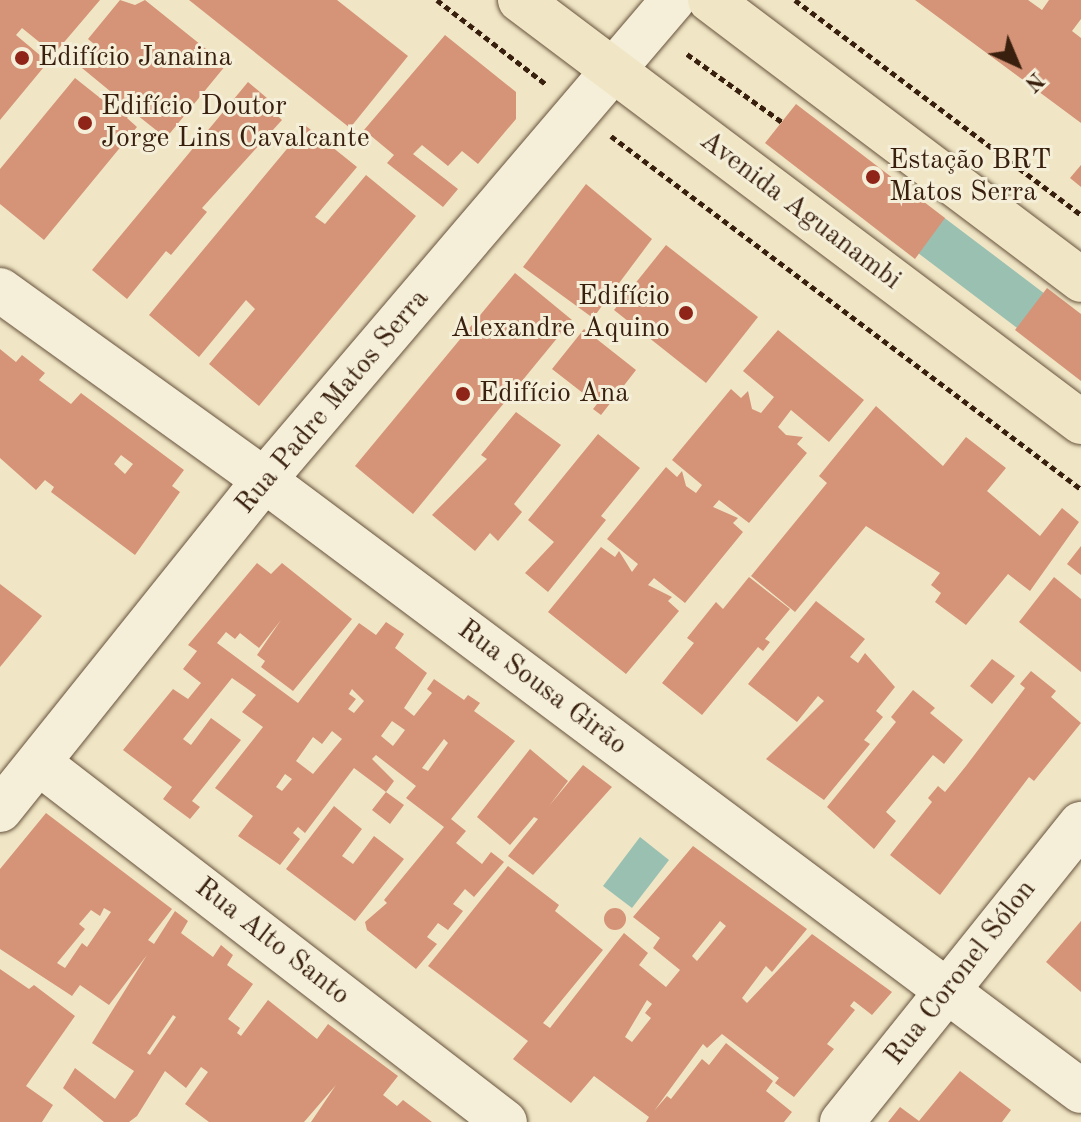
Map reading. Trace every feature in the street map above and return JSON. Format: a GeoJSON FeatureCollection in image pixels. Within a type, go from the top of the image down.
{"type":"FeatureCollection","features":[{"type":"Feature","properties":{"kind":"main road","name":"Avenida Aguanambi"},"geometry":{"type":"LineString","coordinates":[[520,0],[1081,422]]}},
{"type":"Feature","properties":{"kind":"main road"},"geometry":{"type":"LineString","coordinates":[[710,0],[1081,280]]}},
{"type":"Feature","properties":{"kind":"street","name":"Rua Padre Matos Serra"},"geometry":{"type":"LineString","coordinates":[[0,810],[264,480],[673,0]]}},
{"type":"Feature","properties":{"kind":"street","name":"Rua Sousa Girão"},"geometry":{"type":"LineString","coordinates":[[0,290],[264,480],[1081,1091]]}},
{"type":"Feature","properties":{"kind":"street","name":"Rua Alto Santo"},"geometry":{"type":"LineString","coordinates":[[39,763],[505,1122]]}},
{"type":"Feature","properties":{"kind":"street","name":"Rua Coronel Sólon"},"geometry":{"type":"LineString","coordinates":[[842,1122],[944,990],[1081,824]]}},
{"type":"Feature","properties":{"kind":"path"},"geometry":{"type":"LineString","coordinates":[[437,0],[537,76]]}},
{"type":"Feature","properties":{"kind":"path"},"geometry":{"type":"LineString","coordinates":[[795,0],[1081,215]]}},
{"type":"Feature","properties":{"kind":"path"},"geometry":{"type":"LineString","coordinates":[[687,54],[782,122]]}},
{"type":"Feature","properties":{"kind":"path"},"geometry":{"type":"LineString","coordinates":[[617,141],[1081,489]]}},
{"type":"Feature","properties":{"kind":"shaded area"},"geometry":{"type":"Polygon","coordinates":[[[640,837],[669,860],[632,908],[603,886],[640,837]]]}},
{"type":"Feature","properties":{"kind":"building","name":"Edifício Janaina"},"geometry":{"type":"Polygon","coordinates":[[[0,0],[100,0],[54,54],[22,28],[16,35],[48,62],[0,120],[0,0]]]}},
{"type":"Feature","properties":{"kind":"building","name":"Edifício Doutor Jorge Lins Cavalcante"},"geometry":{"type":"Polygon","coordinates":[[[120,0],[135,5],[145,0],[226,65],[166,138],[132,111],[127,118],[137,127],[44,240],[0,204],[0,169],[75,78],[109,105],[116,96],[82,68],[99,48],[88,39],[120,0]]]}},
{"type":"Feature","properties":{"kind":"building"},"geometry":{"type":"Polygon","coordinates":[[[189,0],[337,0],[408,56],[350,128],[189,0]]]}},
{"type":"Feature","properties":{"kind":"building"},"geometry":{"type":"Polygon","coordinates":[[[915,0],[1028,0],[1042,10],[1049,0],[1081,0],[1081,19],[1072,31],[1081,38],[1081,123],[915,0]]]}},
{"type":"Feature","properties":{"kind":"building"},"geometry":{"type":"Polygon","coordinates":[[[445,35],[516,92],[516,119],[478,164],[462,151],[448,166],[422,145],[413,154],[458,189],[443,207],[387,163],[394,155],[364,130],[445,35]]]}},
{"type":"Feature","properties":{"kind":"building"},"geometry":{"type":"Polygon","coordinates":[[[248,82],[274,104],[270,109],[282,120],[202,208],[207,212],[171,255],[166,251],[127,299],[92,270],[248,82]]]}},
{"type":"Feature","properties":{"kind":"building"},"geometry":{"type":"Polygon","coordinates":[[[796,104],[945,218],[915,259],[765,143],[796,104]]]}},
{"type":"Feature","properties":{"kind":"building"},"geometry":{"type":"Polygon","coordinates":[[[306,126],[357,167],[315,217],[325,224],[366,175],[416,216],[259,406],[209,364],[255,309],[246,300],[199,357],[149,315],[306,126]]]}},
{"type":"Feature","properties":{"kind":"building"},"geometry":{"type":"Polygon","coordinates":[[[1081,165],[1081,187],[1070,178],[1081,165]]]}},
{"type":"Feature","properties":{"kind":"building"},"geometry":{"type":"Polygon","coordinates":[[[586,184],[652,239],[593,318],[523,267],[586,184]]]}},
{"type":"Feature","properties":{"kind":"building","name":"Edifício Alexandre Aquino"},"geometry":{"type":"Polygon","coordinates":[[[666,245],[758,317],[706,383],[614,310],[666,245]]]}},
{"type":"Feature","properties":{"kind":"building","name":"Edifício Ana"},"geometry":{"type":"Polygon","coordinates":[[[515,273],[572,320],[413,514],[355,466],[515,273]]]}},
{"type":"Feature","properties":{"kind":"building"},"geometry":{"type":"Polygon","coordinates":[[[1047,288],[1081,314],[1081,381],[1015,330],[1047,288]]]}},
{"type":"Feature","properties":{"kind":"building"},"geometry":{"type":"Polygon","coordinates":[[[584,329],[636,370],[601,415],[593,409],[597,404],[552,369],[584,329]]]}},
{"type":"Feature","properties":{"kind":"building"},"geometry":{"type":"Polygon","coordinates":[[[778,330],[864,400],[829,442],[791,410],[778,427],[786,435],[803,437],[797,444],[807,453],[749,523],[719,500],[713,507],[738,518],[733,523],[743,532],[685,603],[654,578],[648,585],[672,597],[668,601],[679,611],[626,674],[548,612],[601,547],[615,557],[619,551],[632,572],[638,564],[607,539],[666,467],[677,477],[682,471],[686,486],[696,493],[702,485],[672,460],[731,389],[741,398],[748,391],[752,409],[761,413],[774,397],[743,371],[778,330]]]}},
{"type":"Feature","properties":{"kind":"building"},"geometry":{"type":"Polygon","coordinates":[[[0,349],[16,362],[22,355],[45,373],[39,380],[71,404],[81,393],[184,470],[172,486],[180,492],[135,555],[51,492],[54,487],[45,480],[36,490],[0,458],[0,349]],[[121,455],[114,464],[125,474],[133,464],[121,455]]]}},
{"type":"Feature","properties":{"kind":"building"},"geometry":{"type":"Polygon","coordinates":[[[876,406],[943,466],[966,437],[1006,468],[987,491],[1040,536],[1062,508],[1079,522],[1030,591],[1008,574],[966,625],[935,602],[941,593],[931,585],[940,573],[866,526],[795,612],[751,576],[827,483],[819,476],[876,406]]]}},
{"type":"Feature","properties":{"kind":"building"},"geometry":{"type":"Polygon","coordinates":[[[516,412],[561,445],[514,504],[522,512],[498,541],[490,533],[475,551],[432,515],[487,459],[481,455],[516,412]]]}},
{"type":"Feature","properties":{"kind":"building"},"geometry":{"type":"Polygon","coordinates":[[[598,434],[640,468],[601,516],[606,520],[548,592],[525,573],[554,542],[528,520],[598,434]]]}},
{"type":"Feature","properties":{"kind":"building"},"geometry":{"type":"Polygon","coordinates":[[[1081,546],[1081,575],[1067,564],[1081,546]]]}},
{"type":"Feature","properties":{"kind":"building"},"geometry":{"type":"Polygon","coordinates":[[[257,563],[271,574],[282,563],[352,619],[293,691],[261,667],[265,661],[257,655],[281,620],[259,648],[240,633],[235,639],[226,632],[217,643],[298,703],[359,623],[376,635],[386,622],[404,634],[395,648],[427,673],[404,708],[414,716],[432,693],[427,689],[434,679],[464,700],[468,695],[480,703],[474,711],[515,741],[451,819],[466,831],[456,843],[482,864],[491,852],[504,862],[474,897],[465,889],[453,904],[463,911],[448,930],[438,923],[427,937],[437,944],[416,969],[367,930],[365,922],[387,903],[384,900],[444,827],[406,798],[416,786],[376,755],[372,759],[394,781],[386,792],[354,768],[305,833],[298,827],[293,833],[300,839],[280,865],[238,836],[253,816],[215,788],[263,727],[242,712],[256,695],[232,678],[183,739],[191,745],[211,718],[241,740],[192,801],[200,807],[190,819],[163,799],[172,787],[123,750],[173,689],[188,699],[201,683],[183,669],[197,651],[188,645],[257,563]],[[352,689],[349,694],[356,699],[348,709],[354,713],[364,701],[352,689]],[[392,721],[381,736],[393,746],[405,730],[392,721]],[[332,731],[322,744],[313,737],[296,761],[313,774],[342,739],[332,731]],[[444,739],[422,768],[428,771],[448,743],[444,739]],[[285,774],[276,787],[282,791],[292,779],[285,774]]]}},
{"type":"Feature","properties":{"kind":"building"},"geometry":{"type":"Polygon","coordinates":[[[749,577],[790,609],[765,639],[770,642],[763,651],[758,647],[702,715],[662,683],[694,643],[687,638],[716,602],[723,609],[749,577]]]}},
{"type":"Feature","properties":{"kind":"building"},"geometry":{"type":"Polygon","coordinates":[[[1054,577],[1081,599],[1081,672],[1019,622],[1054,577]]]}},
{"type":"Feature","properties":{"kind":"building"},"geometry":{"type":"Polygon","coordinates":[[[0,584],[42,616],[0,667],[0,584]]]}},
{"type":"Feature","properties":{"kind":"building"},"geometry":{"type":"Polygon","coordinates":[[[816,601],[865,639],[850,657],[858,663],[865,653],[895,687],[876,711],[883,717],[864,740],[870,744],[824,800],[766,759],[824,701],[818,696],[797,722],[748,684],[816,601]]]}},
{"type":"Feature","properties":{"kind":"building"},"geometry":{"type":"Polygon","coordinates":[[[992,659],[1015,676],[992,704],[970,686],[992,659]]]}},
{"type":"Feature","properties":{"kind":"building"},"geometry":{"type":"Polygon","coordinates":[[[1031,671],[1056,691],[1051,697],[1081,723],[1034,781],[1029,777],[940,895],[890,855],[932,802],[928,798],[938,786],[945,792],[966,766],[1025,688],[1020,684],[1031,671]]]}},
{"type":"Feature","properties":{"kind":"building"},"geometry":{"type":"Polygon","coordinates":[[[913,690],[935,708],[930,713],[963,740],[944,764],[933,755],[886,812],[896,821],[874,849],[827,807],[896,722],[891,717],[913,690]]]}},
{"type":"Feature","properties":{"kind":"building"},"geometry":{"type":"Polygon","coordinates":[[[530,749],[568,781],[549,806],[583,765],[612,787],[533,875],[508,856],[538,819],[534,817],[510,845],[477,817],[530,749]]]}},
{"type":"Feature","properties":{"kind":"building"},"geometry":{"type":"Polygon","coordinates":[[[386,792],[404,805],[390,824],[372,810],[386,792]]]}},
{"type":"Feature","properties":{"kind":"building"},"geometry":{"type":"Polygon","coordinates":[[[334,806],[362,829],[342,856],[353,864],[374,836],[404,859],[355,921],[286,869],[334,806]]]}},
{"type":"Feature","properties":{"kind":"building"},"geometry":{"type":"Polygon","coordinates":[[[46,813],[172,909],[148,940],[154,944],[175,911],[188,921],[181,933],[213,957],[221,945],[233,955],[227,965],[253,984],[228,1019],[240,1028],[237,1033],[241,1036],[268,1000],[317,1039],[328,1024],[398,1076],[383,1095],[397,1106],[403,1100],[432,1122],[311,1122],[336,1085],[304,1122],[209,1122],[185,1104],[208,1072],[201,1067],[186,1088],[165,1071],[137,1116],[129,1122],[104,1122],[63,1088],[75,1068],[115,1099],[134,1071],[92,1043],[147,955],[109,1005],[80,985],[72,996],[0,949],[0,869],[46,813]],[[104,908],[100,916],[91,910],[79,924],[85,929],[57,963],[65,968],[82,943],[87,947],[111,912],[104,908]],[[173,1015],[147,1053],[150,1055],[176,1017],[173,1015]]]}},
{"type":"Feature","properties":{"kind":"building"},"geometry":{"type":"Polygon","coordinates":[[[693,846],[807,929],[772,972],[766,966],[742,998],[747,1003],[812,934],[892,992],[872,1015],[854,1001],[850,1006],[855,1010],[827,1044],[834,1049],[794,1097],[775,1083],[779,1078],[722,1034],[707,1048],[703,1044],[654,1111],[667,1096],[671,1099],[702,1059],[709,1065],[726,1043],[773,1081],[766,1091],[792,1112],[784,1122],[646,1122],[649,1117],[594,1076],[571,1103],[513,1059],[528,1041],[428,966],[508,866],[559,905],[555,911],[603,950],[543,1023],[550,1028],[624,933],[648,953],[639,965],[666,987],[680,970],[653,948],[660,938],[633,917],[693,846]],[[720,921],[692,956],[697,961],[726,926],[720,921]],[[647,1000],[625,1037],[632,1042],[651,1018],[645,1013],[652,1004],[647,1000]]]}},
{"type":"Feature","properties":{"kind":"building"},"geometry":{"type":"Polygon","coordinates":[[[615,908],[623,911],[626,919],[623,927],[615,930],[607,927],[604,919],[607,911],[615,908]]]}},
{"type":"Feature","properties":{"kind":"building"},"geometry":{"type":"Polygon","coordinates":[[[1081,921],[1081,992],[1046,962],[1081,921]]]}},
{"type":"Feature","properties":{"kind":"building"},"geometry":{"type":"Polygon","coordinates":[[[0,969],[29,989],[34,985],[75,1016],[26,1086],[53,1105],[42,1122],[0,1122],[0,969]]]}},
{"type":"Feature","properties":{"kind":"building"},"geometry":{"type":"Polygon","coordinates":[[[960,1071],[1011,1110],[1002,1122],[888,1122],[900,1107],[919,1121],[960,1071]]]}},
{"type":"Feature","properties":{"kind":"waterway"},"geometry":{"type":"LineString","coordinates":[[932,236],[1030,310]]}},
{"type":"Feature","properties":{"kind":"place","name":"Edifício Janaina"},"geometry":{"type":"Point","coordinates":[22,58]}},
{"type":"Feature","properties":{"kind":"place","name":"Edifício Doutor Jorge Lins Cavalcante"},"geometry":{"type":"Point","coordinates":[85,123]}},
{"type":"Feature","properties":{"kind":"place","name":"Estação BRT Matos Serra"},"geometry":{"type":"Point","coordinates":[873,177]}},
{"type":"Feature","properties":{"kind":"place","name":"Edifício Alexandre Aquino"},"geometry":{"type":"Point","coordinates":[686,313]}},
{"type":"Feature","properties":{"kind":"place","name":"Edifício Ana"},"geometry":{"type":"Point","coordinates":[463,394]}}]}
